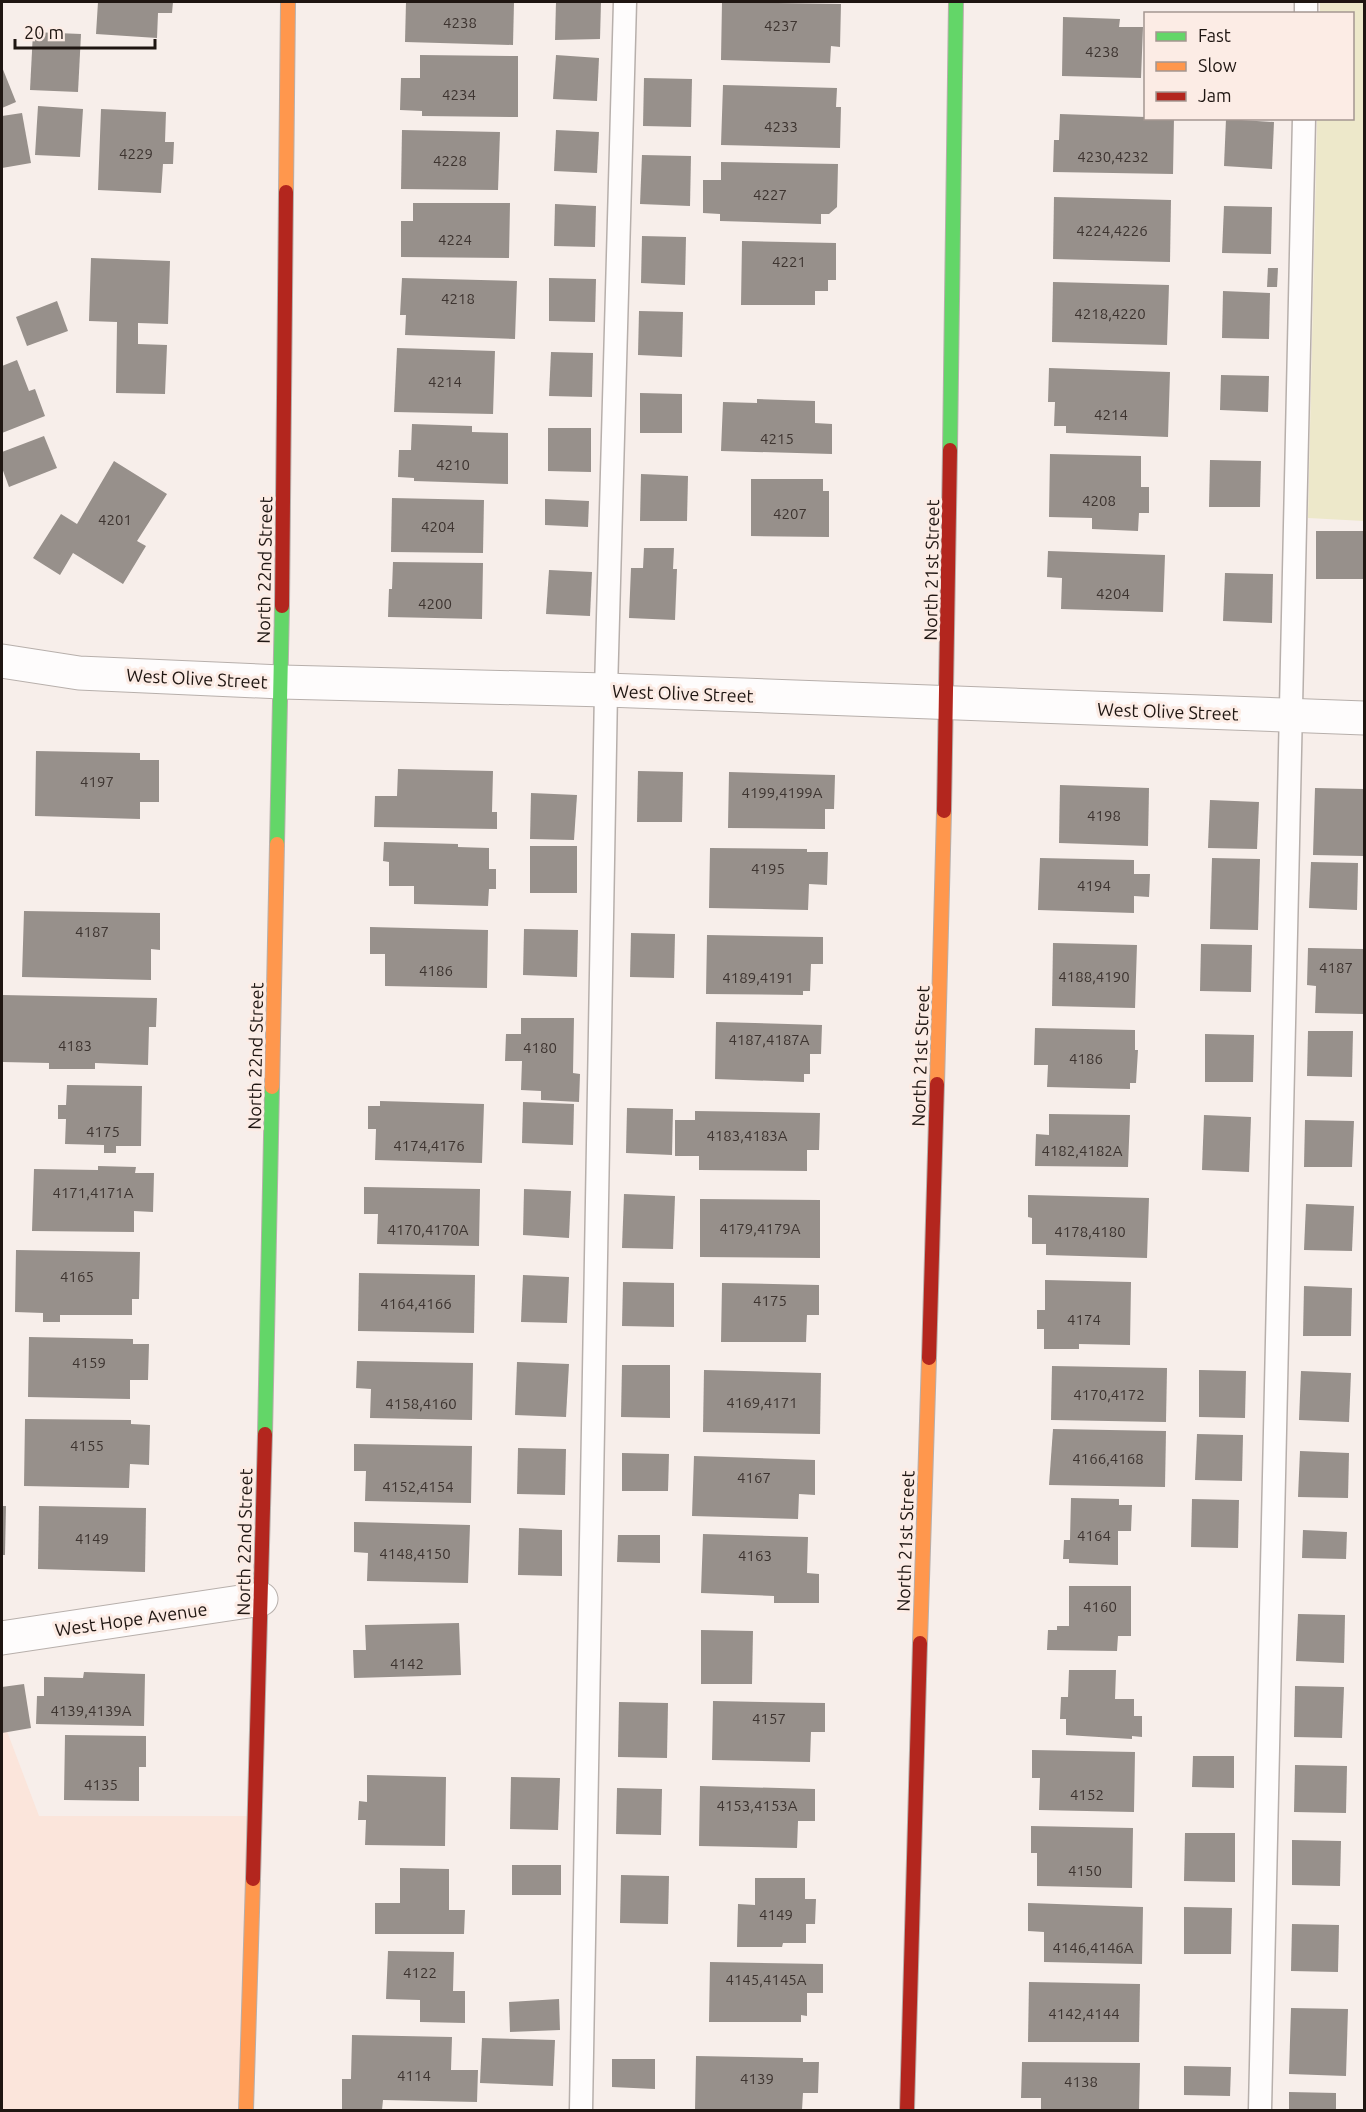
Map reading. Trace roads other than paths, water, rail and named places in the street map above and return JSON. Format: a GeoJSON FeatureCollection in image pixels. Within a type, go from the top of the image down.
{"type":"FeatureCollection","features":[{"type":"Feature","properties":{"kind":"street","name":"North 22nd Street"},"geometry":{"type":"LineString","coordinates":[[246,2110],[261,1599],[281,682],[288,2]]}},
{"type":"Feature","properties":{"kind":"street","name":"North 21st Street"},"geometry":{"type":"LineString","coordinates":[[907,2110],[948,703],[956,2]]}},
{"type":"Feature","properties":{"kind":"street","name":"West Olive Street"},"geometry":{"type":"LineString","coordinates":[[2,661],[79,673],[281,682],[606,690],[1365,718]]}},
{"type":"Feature","properties":{"kind":"street","name":"West Hope Avenue"},"geometry":{"type":"LineString","coordinates":[[2,1638],[261,1599]]}},
{"type":"Feature","properties":{"kind":"lane"},"geometry":{"type":"LineString","coordinates":[[581,2110],[606,690],[625,2]]}},
{"type":"Feature","properties":{"kind":"lane"},"geometry":{"type":"LineString","coordinates":[[1260,2110],[1304,120]]}}]}
